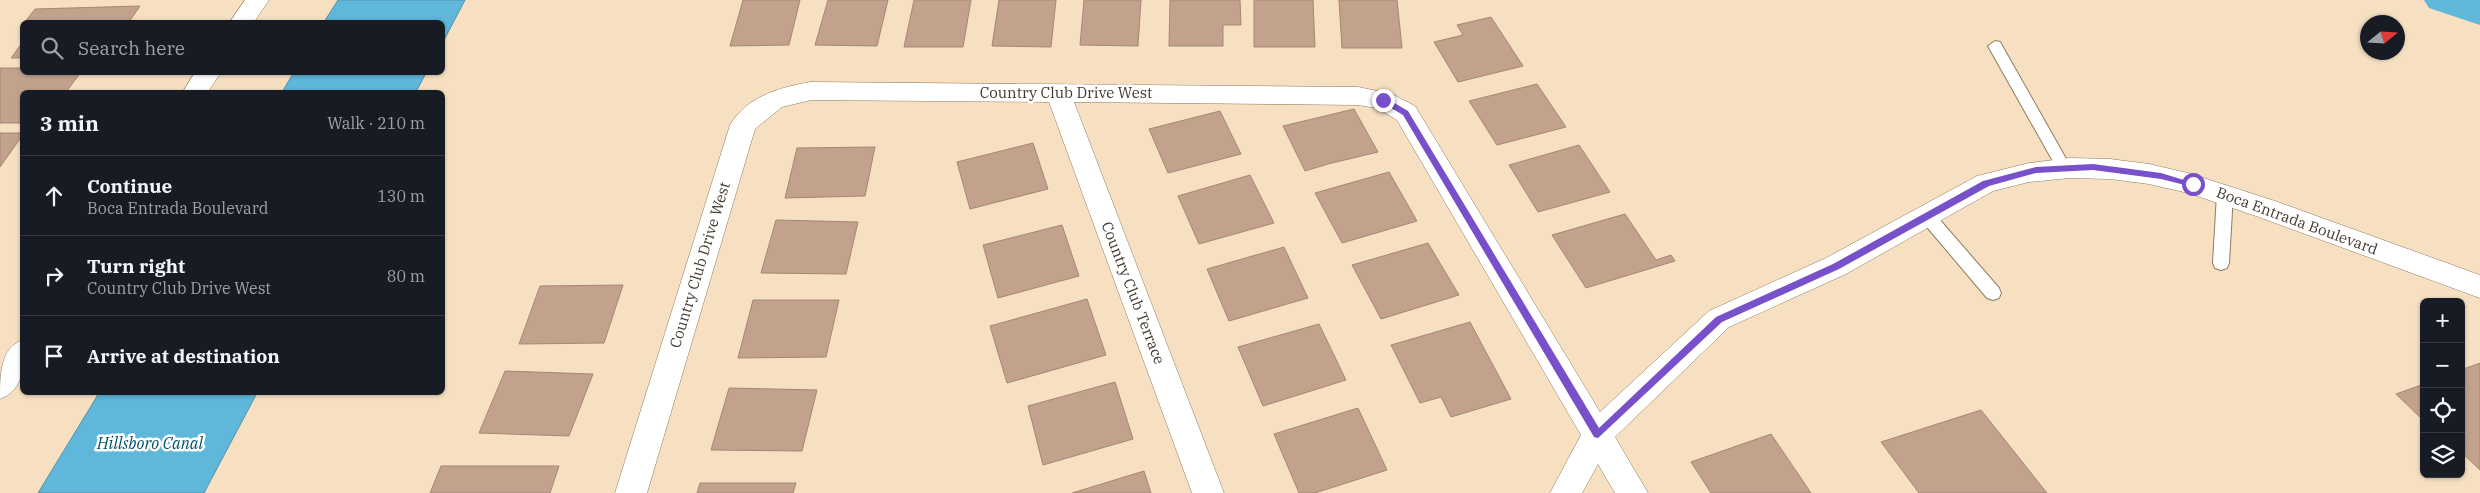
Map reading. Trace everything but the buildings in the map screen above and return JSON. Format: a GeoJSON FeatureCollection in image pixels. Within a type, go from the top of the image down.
{"type":"FeatureCollection","features":[{"type":"Feature","properties":{"kind":"street"},"geometry":{"type":"LineString","coordinates":[[243,20],[257,0]]}},
{"type":"Feature","properties":{"kind":"street"},"geometry":{"type":"LineString","coordinates":[[196,90],[207,75]]}},
{"type":"Feature","properties":{"kind":"street","name":"Country Club Drive West"},"geometry":{"type":"LineString","coordinates":[[631,493],[743,125],[760,107],[786,95],[811,91],[1358,96],[1383,100],[1406,113],[1632,493]]}},
{"type":"Feature","properties":{"kind":"street","name":"Country Club Terrace"},"geometry":{"type":"LineString","coordinates":[[1058,93],[1208,493]]}},
{"type":"Feature","properties":{"kind":"street","name":"Boca Entrada Boulevard"},"geometry":{"type":"LineString","coordinates":[[1566,493],[1598,434],[1719,319],[1836,266],[1986,184],[2036,170],[2064,168],[2124,170],[2161,176],[2226,194],[2480,287]]}},
{"type":"Feature","properties":{"kind":"street"},"geometry":{"type":"LineString","coordinates":[[0,386],[20,355]]}},
{"type":"Feature","properties":{"kind":"lane"},"geometry":{"type":"LineString","coordinates":[[1994,46],[2064,168]]}},
{"type":"Feature","properties":{"kind":"lane"},"geometry":{"type":"LineString","coordinates":[[2221,263],[2226,194]]}},
{"type":"Feature","properties":{"kind":"lane"},"geometry":{"type":"LineString","coordinates":[[1927,216],[1993,293]]}},
{"type":"Feature","properties":{"kind":"water"},"geometry":{"type":"Polygon","coordinates":[[[338,0],[465,0],[445,38],[445,20],[325,20],[338,0]]]}},
{"type":"Feature","properties":{"kind":"water"},"geometry":{"type":"Polygon","coordinates":[[[292,75],[425,75],[417,90],[283,90],[292,75]]]}},
{"type":"Feature","properties":{"kind":"water","name":"Hillsboro Canal"},"geometry":{"type":"Polygon","coordinates":[[[98,395],[256,395],[204,493],[38,493],[98,395]]]}},
{"type":"Feature","properties":{"kind":"waterway"},"geometry":{"type":"LineString","coordinates":[[2442,0],[2480,13]]}},
{"type":"Feature","properties":{"kind":"route"},"geometry":{"type":"LineString","coordinates":[[1383,100],[1406,113],[1598,434],[1719,319],[1836,266],[1986,184],[2036,170],[2093,167],[2161,176],[2193,184]]}}]}
